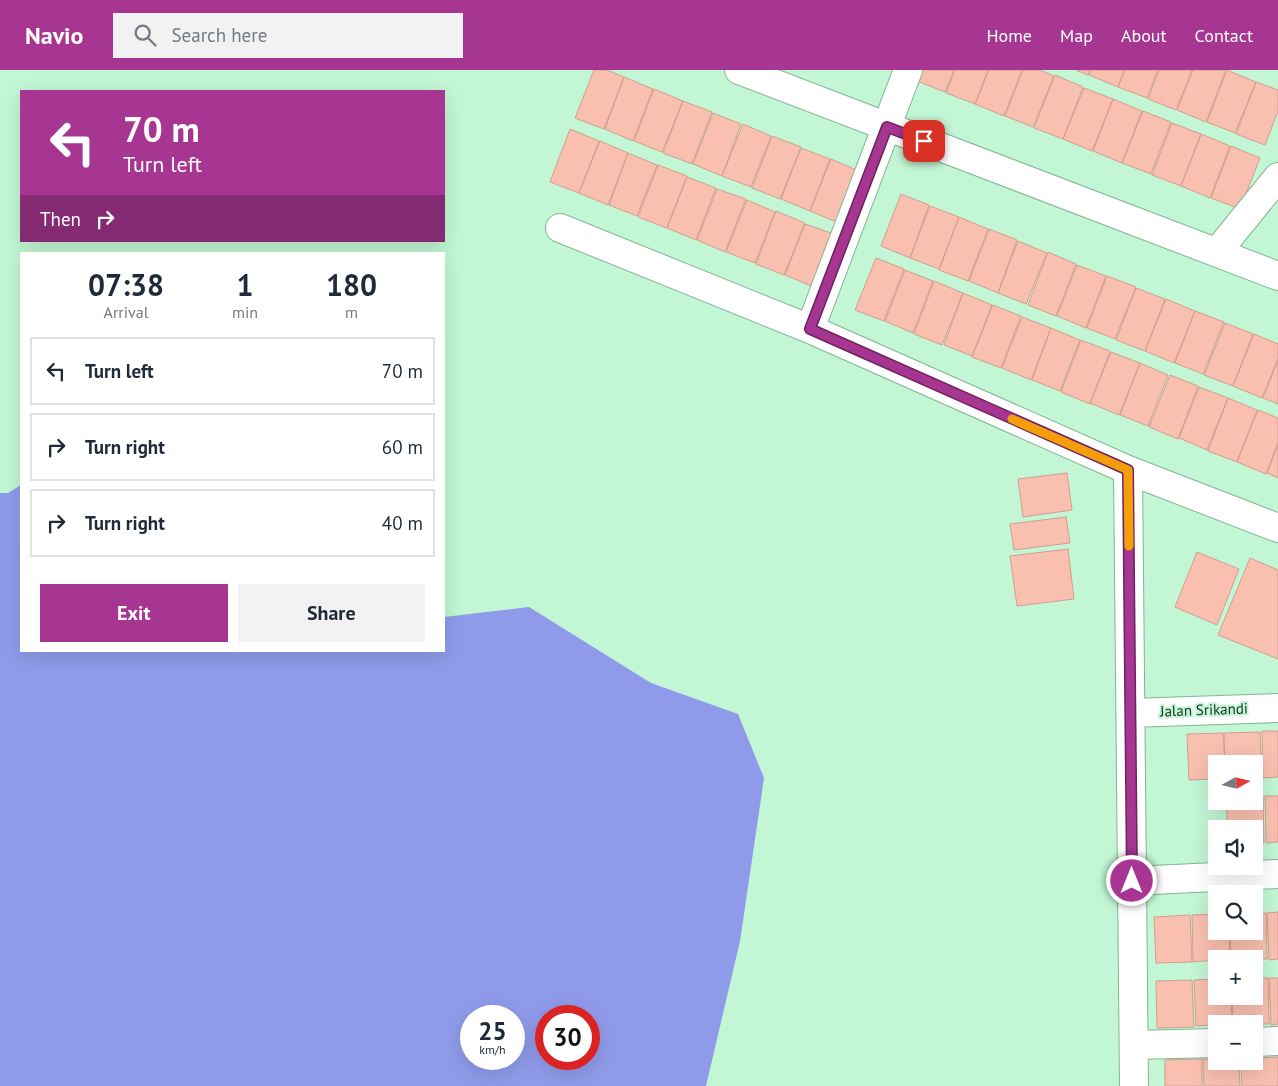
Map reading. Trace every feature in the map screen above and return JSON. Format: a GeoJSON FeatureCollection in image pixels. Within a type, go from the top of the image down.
{"type":"FeatureCollection","features":[{"type":"Feature","properties":{"kind":"street"},"geometry":{"type":"LineString","coordinates":[[738,70],[1278,276]]}},
{"type":"Feature","properties":{"kind":"street"},"geometry":{"type":"LineString","coordinates":[[810,329],[908,70]]}},
{"type":"Feature","properties":{"kind":"street"},"geometry":{"type":"LineString","coordinates":[[1217,252],[1278,177]]}},
{"type":"Feature","properties":{"kind":"street"},"geometry":{"type":"LineString","coordinates":[[560,228],[810,329],[1128,470],[1278,528]]}},
{"type":"Feature","properties":{"kind":"street"},"geometry":{"type":"LineString","coordinates":[[1128,470],[1134,1086]]}},
{"type":"Feature","properties":{"kind":"street","name":"Jalan Srikandi"},"geometry":{"type":"LineString","coordinates":[[1130,713],[1278,708]]}},
{"type":"Feature","properties":{"kind":"street"},"geometry":{"type":"LineString","coordinates":[[1132,881],[1278,874]]}},
{"type":"Feature","properties":{"kind":"street"},"geometry":{"type":"LineString","coordinates":[[1263,1042],[1278,1041]]}},
{"type":"Feature","properties":{"kind":"street"},"geometry":{"type":"LineString","coordinates":[[1134,1045],[1208,1043]]}},
{"type":"Feature","properties":{"kind":"water"},"geometry":{"type":"Polygon","coordinates":[[[20,486],[20,652],[445,652],[445,617],[529,607],[651,683],[738,714],[764,778],[740,941],[706,1086],[0,1086],[0,493],[8,493],[20,486]]]}},
{"type":"Feature","properties":{"kind":"building"},"geometry":{"type":"Polygon","coordinates":[[[594,70],[607,70],[624,77],[604,129],[575,118],[594,70]]]}},
{"type":"Feature","properties":{"kind":"building"},"geometry":{"type":"Polygon","coordinates":[[[921,70],[954,70],[945,92],[917,81],[921,70]]]}},
{"type":"Feature","properties":{"kind":"building"},"geometry":{"type":"Polygon","coordinates":[[[955,70],[988,70],[975,104],[946,93],[955,70]]]}},
{"type":"Feature","properties":{"kind":"building"},"geometry":{"type":"Polygon","coordinates":[[[989,70],[1022,70],[1004,116],[975,104],[989,70]]]}},
{"type":"Feature","properties":{"kind":"building"},"geometry":{"type":"Polygon","coordinates":[[[1023,70],[1040,70],[1054,76],[1033,127],[1005,116],[1023,70]]]}},
{"type":"Feature","properties":{"kind":"building"},"geometry":{"type":"Polygon","coordinates":[[[1076,70],[1090,70],[1088,75],[1076,70]]]}},
{"type":"Feature","properties":{"kind":"building"},"geometry":{"type":"Polygon","coordinates":[[[1091,70],[1124,70],[1118,87],[1089,75],[1091,70]]]}},
{"type":"Feature","properties":{"kind":"building"},"geometry":{"type":"Polygon","coordinates":[[[1125,70],[1158,70],[1147,98],[1118,87],[1125,70]]]}},
{"type":"Feature","properties":{"kind":"building"},"geometry":{"type":"Polygon","coordinates":[[[1159,70],[1192,70],[1176,110],[1148,99],[1159,70]]]}},
{"type":"Feature","properties":{"kind":"building"},"geometry":{"type":"Polygon","coordinates":[[[1193,70],[1226,70],[1206,122],[1177,110],[1193,70]]]}},
{"type":"Feature","properties":{"kind":"building"},"geometry":{"type":"Polygon","coordinates":[[[1227,70],[1256,82],[1235,133],[1207,122],[1227,70]]]}},
{"type":"Feature","properties":{"kind":"building"},"geometry":{"type":"Polygon","coordinates":[[[1055,75],[1083,87],[1063,139],[1034,128],[1055,75]]]}},
{"type":"Feature","properties":{"kind":"building"},"geometry":{"type":"Polygon","coordinates":[[[624,77],[653,89],[633,141],[605,129],[624,77]]]}},
{"type":"Feature","properties":{"kind":"building"},"geometry":{"type":"Polygon","coordinates":[[[1256,82],[1278,90],[1278,111],[1265,145],[1236,134],[1256,82]]]}},
{"type":"Feature","properties":{"kind":"building"},"geometry":{"type":"Polygon","coordinates":[[[1084,88],[1113,99],[1092,151],[1063,139],[1084,88]]]}},
{"type":"Feature","properties":{"kind":"building"},"geometry":{"type":"Polygon","coordinates":[[[654,89],[683,101],[662,152],[634,141],[654,89]]]}},
{"type":"Feature","properties":{"kind":"building"},"geometry":{"type":"Polygon","coordinates":[[[1113,99],[1142,111],[1122,163],[1093,151],[1113,99]]]}},
{"type":"Feature","properties":{"kind":"building"},"geometry":{"type":"Polygon","coordinates":[[[683,101],[712,112],[692,164],[663,153],[683,101]]]}},
{"type":"Feature","properties":{"kind":"building"},"geometry":{"type":"Polygon","coordinates":[[[1143,111],[1171,122],[1151,174],[1122,163],[1143,111]]]}},
{"type":"Feature","properties":{"kind":"building"},"geometry":{"type":"Polygon","coordinates":[[[713,113],[741,124],[722,176],[693,164],[713,113]]]}},
{"type":"Feature","properties":{"kind":"building"},"geometry":{"type":"Polygon","coordinates":[[[1172,123],[1201,134],[1181,186],[1152,175],[1172,123]]]}},
{"type":"Feature","properties":{"kind":"building"},"geometry":{"type":"Polygon","coordinates":[[[743,124],[771,136],[751,187],[722,176],[743,124]]]}},
{"type":"Feature","properties":{"kind":"building"},"geometry":{"type":"Polygon","coordinates":[[[570,129],[599,141],[579,193],[550,182],[570,129]]]}},
{"type":"Feature","properties":{"kind":"building"},"geometry":{"type":"Polygon","coordinates":[[[1201,134],[1230,146],[1210,198],[1181,186],[1201,134]]]}},
{"type":"Feature","properties":{"kind":"building"},"geometry":{"type":"Polygon","coordinates":[[[772,136],[801,147],[780,199],[752,188],[772,136]]]}},
{"type":"Feature","properties":{"kind":"building"},"geometry":{"type":"Polygon","coordinates":[[[600,141],[628,153],[608,205],[579,193],[600,141]]]}},
{"type":"Feature","properties":{"kind":"building"},"geometry":{"type":"Polygon","coordinates":[[[1231,146],[1260,158],[1240,209],[1211,198],[1231,146]]]}},
{"type":"Feature","properties":{"kind":"building"},"geometry":{"type":"Polygon","coordinates":[[[801,148],[830,159],[810,211],[781,199],[801,148]]]}},
{"type":"Feature","properties":{"kind":"building"},"geometry":{"type":"Polygon","coordinates":[[[628,153],[657,165],[637,216],[609,205],[628,153]]]}},
{"type":"Feature","properties":{"kind":"building"},"geometry":{"type":"Polygon","coordinates":[[[831,159],[859,171],[839,223],[810,211],[831,159]]]}},
{"type":"Feature","properties":{"kind":"building"},"geometry":{"type":"Polygon","coordinates":[[[658,165],[687,176],[667,228],[638,217],[658,165]]]}},
{"type":"Feature","properties":{"kind":"building"},"geometry":{"type":"Polygon","coordinates":[[[687,177],[716,188],[696,240],[667,228],[687,177]]]}},
{"type":"Feature","properties":{"kind":"building"},"geometry":{"type":"Polygon","coordinates":[[[717,189],[746,199],[725,252],[697,240],[717,189]]]}},
{"type":"Feature","properties":{"kind":"building"},"geometry":{"type":"Polygon","coordinates":[[[901,194],[929,205],[910,258],[881,246],[901,194]]]}},
{"type":"Feature","properties":{"kind":"building"},"geometry":{"type":"Polygon","coordinates":[[[747,200],[775,212],[755,263],[726,252],[747,200]]]}},
{"type":"Feature","properties":{"kind":"building"},"geometry":{"type":"Polygon","coordinates":[[[930,206],[959,217],[939,269],[910,258],[930,206]]]}},
{"type":"Feature","properties":{"kind":"building"},"geometry":{"type":"Polygon","coordinates":[[[776,211],[805,223],[784,275],[756,264],[776,211]]]}},
{"type":"Feature","properties":{"kind":"building"},"geometry":{"type":"Polygon","coordinates":[[[959,217],[988,229],[968,281],[939,270],[959,217]]]}},
{"type":"Feature","properties":{"kind":"building"},"geometry":{"type":"Polygon","coordinates":[[[805,224],[834,234],[814,287],[785,275],[805,224]]]}},
{"type":"Feature","properties":{"kind":"building"},"geometry":{"type":"Polygon","coordinates":[[[989,229],[1017,240],[998,293],[969,281],[989,229]]]}},
{"type":"Feature","properties":{"kind":"building"},"geometry":{"type":"Polygon","coordinates":[[[1018,241],[1047,253],[1026,304],[998,293],[1018,241]]]}},
{"type":"Feature","properties":{"kind":"building"},"geometry":{"type":"Polygon","coordinates":[[[1048,252],[1076,264],[1056,316],[1028,305],[1048,252]]]}},
{"type":"Feature","properties":{"kind":"building"},"geometry":{"type":"Polygon","coordinates":[[[876,258],[904,269],[884,321],[855,310],[876,258]]]}},
{"type":"Feature","properties":{"kind":"building"},"geometry":{"type":"Polygon","coordinates":[[[1077,265],[1106,276],[1086,328],[1057,316],[1077,265]]]}},
{"type":"Feature","properties":{"kind":"building"},"geometry":{"type":"Polygon","coordinates":[[[905,270],[933,281],[913,333],[885,321],[905,270]]]}},
{"type":"Feature","properties":{"kind":"building"},"geometry":{"type":"Polygon","coordinates":[[[1107,276],[1136,287],[1115,339],[1087,328],[1107,276]]]}},
{"type":"Feature","properties":{"kind":"building"},"geometry":{"type":"Polygon","coordinates":[[[934,281],[963,293],[942,345],[914,334],[934,281]]]}},
{"type":"Feature","properties":{"kind":"building"},"geometry":{"type":"Polygon","coordinates":[[[1136,288],[1165,299],[1145,351],[1116,340],[1136,288]]]}},
{"type":"Feature","properties":{"kind":"building"},"geometry":{"type":"Polygon","coordinates":[[[963,293],[992,305],[972,356],[944,345],[963,293]]]}},
{"type":"Feature","properties":{"kind":"building"},"geometry":{"type":"Polygon","coordinates":[[[1166,299],[1195,311],[1174,363],[1145,351],[1166,299]]]}},
{"type":"Feature","properties":{"kind":"building"},"geometry":{"type":"Polygon","coordinates":[[[993,305],[1021,316],[1001,368],[972,357],[993,305]]]}},
{"type":"Feature","properties":{"kind":"building"},"geometry":{"type":"Polygon","coordinates":[[[1195,311],[1224,322],[1203,374],[1175,363],[1195,311]]]}},
{"type":"Feature","properties":{"kind":"building"},"geometry":{"type":"Polygon","coordinates":[[[1022,317],[1051,328],[1031,380],[1002,368],[1022,317]]]}},
{"type":"Feature","properties":{"kind":"building"},"geometry":{"type":"Polygon","coordinates":[[[1225,323],[1253,334],[1233,386],[1204,375],[1225,323]]]}},
{"type":"Feature","properties":{"kind":"building"},"geometry":{"type":"Polygon","coordinates":[[[1051,328],[1080,340],[1060,391],[1032,380],[1051,328]]]}},
{"type":"Feature","properties":{"kind":"building"},"geometry":{"type":"Polygon","coordinates":[[[1254,334],[1278,344],[1278,358],[1262,398],[1233,386],[1254,334]]]}},
{"type":"Feature","properties":{"kind":"building"},"geometry":{"type":"Polygon","coordinates":[[[1081,340],[1110,351],[1090,404],[1061,392],[1081,340]]]}},
{"type":"Feature","properties":{"kind":"building"},"geometry":{"type":"Polygon","coordinates":[[[1111,352],[1140,363],[1119,415],[1090,403],[1111,352]]]}},
{"type":"Feature","properties":{"kind":"building"},"geometry":{"type":"Polygon","coordinates":[[[1278,360],[1278,404],[1263,398],[1278,360]]]}},
{"type":"Feature","properties":{"kind":"building"},"geometry":{"type":"Polygon","coordinates":[[[1140,363],[1168,375],[1148,426],[1120,415],[1140,363]]]}},
{"type":"Feature","properties":{"kind":"building"},"geometry":{"type":"Polygon","coordinates":[[[1170,375],[1198,386],[1178,439],[1149,427],[1170,375]]]}},
{"type":"Feature","properties":{"kind":"building"},"geometry":{"type":"Polygon","coordinates":[[[1199,387],[1228,398],[1207,450],[1179,438],[1199,387]]]}},
{"type":"Feature","properties":{"kind":"building"},"geometry":{"type":"Polygon","coordinates":[[[1228,398],[1257,410],[1237,462],[1208,451],[1228,398]]]}},
{"type":"Feature","properties":{"kind":"building"},"geometry":{"type":"Polygon","coordinates":[[[1258,410],[1278,418],[1278,443],[1266,474],[1237,462],[1258,410]]]}},
{"type":"Feature","properties":{"kind":"building"},"geometry":{"type":"Polygon","coordinates":[[[1278,445],[1278,478],[1267,473],[1278,445]]]}},
{"type":"Feature","properties":{"kind":"building"},"geometry":{"type":"Polygon","coordinates":[[[1067,473],[1072,510],[1023,517],[1018,479],[1067,473]]]}},
{"type":"Feature","properties":{"kind":"building"},"geometry":{"type":"Polygon","coordinates":[[[1066,517],[1070,543],[1014,550],[1010,524],[1066,517]]]}},
{"type":"Feature","properties":{"kind":"building"},"geometry":{"type":"Polygon","coordinates":[[[1068,549],[1074,599],[1017,606],[1010,556],[1068,549]]]}},
{"type":"Feature","properties":{"kind":"building"},"geometry":{"type":"Polygon","coordinates":[[[1197,552],[1239,569],[1217,625],[1175,607],[1197,552]]]}},
{"type":"Feature","properties":{"kind":"building"},"geometry":{"type":"Polygon","coordinates":[[[1250,558],[1278,570],[1278,659],[1218,635],[1250,558]]]}},
{"type":"Feature","properties":{"kind":"building"},"geometry":{"type":"Polygon","coordinates":[[[1262,731],[1278,731],[1278,777],[1263,778],[1262,731]]]}},
{"type":"Feature","properties":{"kind":"building"},"geometry":{"type":"Polygon","coordinates":[[[1260,732],[1261,755],[1225,755],[1224,733],[1260,732]]]}},
{"type":"Feature","properties":{"kind":"building"},"geometry":{"type":"Polygon","coordinates":[[[1223,733],[1224,755],[1208,755],[1208,779],[1189,780],[1187,734],[1223,733]]]}},
{"type":"Feature","properties":{"kind":"building"},"geometry":{"type":"Polygon","coordinates":[[[1263,796],[1264,843],[1263,820],[1227,820],[1227,810],[1263,810],[1263,796]]]}},
{"type":"Feature","properties":{"kind":"building"},"geometry":{"type":"Polygon","coordinates":[[[1265,796],[1278,796],[1278,842],[1266,843],[1265,796]]]}},
{"type":"Feature","properties":{"kind":"building"},"geometry":{"type":"Polygon","coordinates":[[[1278,912],[1278,959],[1269,960],[1267,913],[1278,912]]]}},
{"type":"Feature","properties":{"kind":"building"},"geometry":{"type":"Polygon","coordinates":[[[1263,913],[1266,913],[1267,959],[1263,959],[1263,950],[1231,950],[1230,940],[1263,940],[1263,913]]]}},
{"type":"Feature","properties":{"kind":"building"},"geometry":{"type":"Polygon","coordinates":[[[1208,914],[1208,940],[1229,940],[1230,950],[1208,950],[1208,961],[1193,962],[1192,915],[1208,914]]]}},
{"type":"Feature","properties":{"kind":"building"},"geometry":{"type":"Polygon","coordinates":[[[1190,915],[1192,962],[1156,963],[1154,917],[1190,915]]]}},
{"type":"Feature","properties":{"kind":"building"},"geometry":{"type":"Polygon","coordinates":[[[1263,978],[1268,978],[1269,1024],[1263,1024],[1263,1015],[1233,1015],[1232,1005],[1263,1005],[1263,978]]]}},
{"type":"Feature","properties":{"kind":"building"},"geometry":{"type":"Polygon","coordinates":[[[1269,978],[1278,978],[1278,1024],[1271,1025],[1269,978]]]}},
{"type":"Feature","properties":{"kind":"building"},"geometry":{"type":"Polygon","coordinates":[[[1208,979],[1208,1005],[1231,1005],[1232,1015],[1208,1015],[1208,1025],[1196,1026],[1194,980],[1208,979]]]}},
{"type":"Feature","properties":{"kind":"building"},"geometry":{"type":"Polygon","coordinates":[[[1192,980],[1194,1027],[1157,1028],[1156,981],[1192,980]]]}},
{"type":"Feature","properties":{"kind":"building"},"geometry":{"type":"Polygon","coordinates":[[[1278,1057],[1278,1086],[1242,1086],[1241,1070],[1263,1070],[1263,1058],[1278,1057]]]}},
{"type":"Feature","properties":{"kind":"building"},"geometry":{"type":"Polygon","coordinates":[[[1202,1059],[1202,1086],[1165,1086],[1165,1060],[1202,1059]]]}},
{"type":"Feature","properties":{"kind":"building"},"geometry":{"type":"Polygon","coordinates":[[[1203,1059],[1208,1059],[1208,1070],[1239,1070],[1240,1086],[1204,1086],[1203,1059]]]}},
{"type":"Feature","properties":{"kind":"slow traffic"},"geometry":{"type":"LineString","coordinates":[[1012,419],[1128,470],[1129,546]]}},
{"type":"Feature","properties":{"kind":"route"},"geometry":{"type":"LineString","coordinates":[[924,141],[887,127],[810,329],[1128,470],[1132,881]]}}]}
